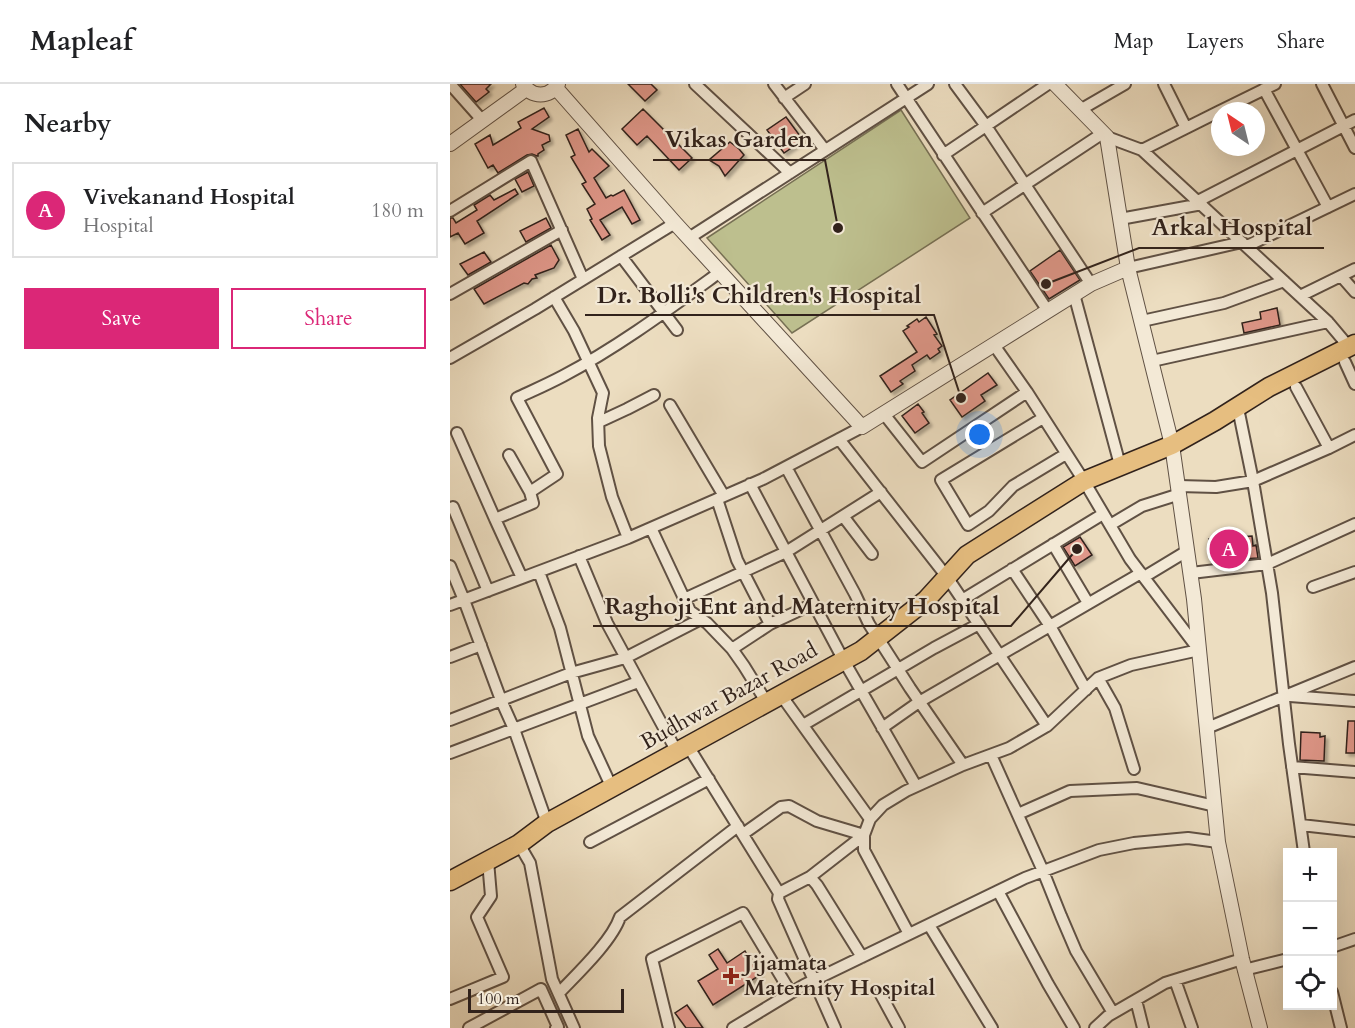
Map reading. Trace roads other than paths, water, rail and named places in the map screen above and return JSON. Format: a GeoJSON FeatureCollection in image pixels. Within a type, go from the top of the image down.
{"type":"FeatureCollection","features":[{"type":"Feature","properties":{"kind":"highway"},"geometry":{"type":"LineString","coordinates":[[1215,421],[1261,405],[1296,387],[1351,352]]}},
{"type":"Feature","properties":{"kind":"highway"},"geometry":{"type":"LineString","coordinates":[[1215,421],[1269,387],[1351,352]]}},
{"type":"Feature","properties":{"kind":"highway","name":"Budhwar Bazar Road"},"geometry":{"type":"LineString","coordinates":[[450,881],[519,844],[547,823],[861,651],[926,600],[967,555],[1084,481],[1172,445],[1215,421]]}},
{"type":"Feature","properties":{"kind":"street"},"geometry":{"type":"LineString","coordinates":[[450,84],[482,120]]}},
{"type":"Feature","properties":{"kind":"street"},"geometry":{"type":"LineString","coordinates":[[695,84],[790,173]]}},
{"type":"Feature","properties":{"kind":"street"},"geometry":{"type":"LineString","coordinates":[[774,84],[825,150]]}},
{"type":"Feature","properties":{"kind":"street"},"geometry":{"type":"LineString","coordinates":[[784,98],[805,84]]}},
{"type":"Feature","properties":{"kind":"street"},"geometry":{"type":"LineString","coordinates":[[897,84],[1048,311]]}},
{"type":"Feature","properties":{"kind":"street"},"geometry":{"type":"LineString","coordinates":[[689,238],[928,84]]}},
{"type":"Feature","properties":{"kind":"street"},"geometry":{"type":"LineString","coordinates":[[955,84],[986,126],[1091,284]]}},
{"type":"Feature","properties":{"kind":"street"},"geometry":{"type":"LineString","coordinates":[[943,154],[1048,84]]}},
{"type":"Feature","properties":{"kind":"street"},"geometry":{"type":"LineString","coordinates":[[1054,84],[1105,135],[1142,150],[1328,322],[1351,352],[1355,384]]}},
{"type":"Feature","properties":{"kind":"street"},"geometry":{"type":"LineString","coordinates":[[1080,110],[1125,84]]}},
{"type":"Feature","properties":{"kind":"street"},"geometry":{"type":"LineString","coordinates":[[1164,84],[1186,128]]}},
{"type":"Feature","properties":{"kind":"street"},"geometry":{"type":"LineString","coordinates":[[1238,102],[1275,84]]}},
{"type":"Feature","properties":{"kind":"street"},"geometry":{"type":"LineString","coordinates":[[1322,84],[1355,148]]}},
{"type":"Feature","properties":{"kind":"street"},"geometry":{"type":"LineString","coordinates":[[450,144],[525,86],[538,95],[557,86],[675,223],[862,428]]}},
{"type":"Feature","properties":{"kind":"street"},"geometry":{"type":"LineString","coordinates":[[1264,89],[1328,207]]}},
{"type":"Feature","properties":{"kind":"street"},"geometry":{"type":"LineString","coordinates":[[1142,150],[1211,116]]}},
{"type":"Feature","properties":{"kind":"street"},"geometry":{"type":"LineString","coordinates":[[1120,219],[1200,202],[1355,120]]}},
{"type":"Feature","properties":{"kind":"street"},"geometry":{"type":"LineString","coordinates":[[982,213],[1105,135]]}},
{"type":"Feature","properties":{"kind":"street"},"geometry":{"type":"LineString","coordinates":[[1105,135],[1128,268],[1172,445],[1191,573],[1218,842],[1243,965],[1260,1028]]}},
{"type":"Feature","properties":{"kind":"street"},"geometry":{"type":"LineString","coordinates":[[450,211],[531,161],[583,279]]}},
{"type":"Feature","properties":{"kind":"street"},"geometry":{"type":"LineString","coordinates":[[450,605],[628,538],[786,467],[862,428],[1091,284],[1128,268],[1245,244],[1355,194]]}},
{"type":"Feature","properties":{"kind":"street"},"geometry":{"type":"LineString","coordinates":[[450,358],[675,223]]}},
{"type":"Feature","properties":{"kind":"street"},"geometry":{"type":"LineString","coordinates":[[450,294],[562,230]]}},
{"type":"Feature","properties":{"kind":"street"},"geometry":{"type":"LineString","coordinates":[[621,256],[677,330]]}},
{"type":"Feature","properties":{"kind":"street"},"geometry":{"type":"LineString","coordinates":[[1300,296],[1355,269]]}},
{"type":"Feature","properties":{"kind":"street"},"geometry":{"type":"LineString","coordinates":[[530,492],[557,474],[517,398],[588,362],[664,313],[720,272]]}},
{"type":"Feature","properties":{"kind":"street"},"geometry":{"type":"LineString","coordinates":[[1341,276],[1355,292]]}},
{"type":"Feature","properties":{"kind":"street"},"geometry":{"type":"LineString","coordinates":[[1142,321],[1224,303],[1284,281]]}},
{"type":"Feature","properties":{"kind":"street"},"geometry":{"type":"LineString","coordinates":[[1074,294],[1120,465]]}},
{"type":"Feature","properties":{"kind":"street"},"geometry":{"type":"LineString","coordinates":[[554,297],[603,393],[598,422],[599,446],[612,497],[628,538]]}},
{"type":"Feature","properties":{"kind":"street"},"geometry":{"type":"LineString","coordinates":[[1152,361],[1328,322]]}},
{"type":"Feature","properties":{"kind":"street"},"geometry":{"type":"LineString","coordinates":[[994,345],[1084,481],[1130,559],[1199,650]]}},
{"type":"Feature","properties":{"kind":"street"},"geometry":{"type":"LineString","coordinates":[[1296,387],[1329,448]]}},
{"type":"Feature","properties":{"kind":"street"},"geometry":{"type":"LineString","coordinates":[[884,414],[922,462],[1027,392]]}},
{"type":"Feature","properties":{"kind":"street"},"geometry":{"type":"LineString","coordinates":[[598,422],[654,394]]}},
{"type":"Feature","properties":{"kind":"street"},"geometry":{"type":"LineString","coordinates":[[670,405],[721,497],[737,560],[770,624]]}},
{"type":"Feature","properties":{"kind":"street"},"geometry":{"type":"LineString","coordinates":[[1239,413],[1272,593],[1292,767],[1304,848]]}},
{"type":"Feature","properties":{"kind":"street"},"geometry":{"type":"LineString","coordinates":[[1043,418],[941,480],[968,525],[989,511],[1013,486],[1066,454]]}},
{"type":"Feature","properties":{"kind":"street"},"geometry":{"type":"LineString","coordinates":[[457,433],[522,578]]}},
{"type":"Feature","properties":{"kind":"street"},"geometry":{"type":"LineString","coordinates":[[1110,525],[1142,506],[1179,490],[1253,481],[1355,435]]}},
{"type":"Feature","properties":{"kind":"street"},"geometry":{"type":"LineString","coordinates":[[839,439],[947,577],[1047,726]]}},
{"type":"Feature","properties":{"kind":"street"},"geometry":{"type":"LineString","coordinates":[[495,519],[533,503],[530,492],[509,455]]}},
{"type":"Feature","properties":{"kind":"street"},"geometry":{"type":"LineString","coordinates":[[786,467],[855,594],[868,624],[963,765]]}},
{"type":"Feature","properties":{"kind":"street"},"geometry":{"type":"LineString","coordinates":[[750,484],[843,661],[916,786]]}},
{"type":"Feature","properties":{"kind":"street"},"geometry":{"type":"LineString","coordinates":[[684,599],[786,552],[881,492]]}},
{"type":"Feature","properties":{"kind":"street"},"geometry":{"type":"LineString","coordinates":[[453,507],[488,591]]}},
{"type":"Feature","properties":{"kind":"street"},"geometry":{"type":"LineString","coordinates":[[962,600],[1103,514]]}},
{"type":"Feature","properties":{"kind":"street"},"geometry":{"type":"LineString","coordinates":[[843,516],[872,554]]}},
{"type":"Feature","properties":{"kind":"street"},"geometry":{"type":"LineString","coordinates":[[1191,573],[1267,564],[1354,526]]}},
{"type":"Feature","properties":{"kind":"street"},"geometry":{"type":"LineString","coordinates":[[651,528],[690,611],[707,623],[774,699],[803,725],[870,819]]}},
{"type":"Feature","properties":{"kind":"street"},"geometry":{"type":"LineString","coordinates":[[1053,544],[1088,603]]}},
{"type":"Feature","properties":{"kind":"street"},"geometry":{"type":"LineString","coordinates":[[882,728],[920,702],[1088,603],[1187,551]]}},
{"type":"Feature","properties":{"kind":"street"},"geometry":{"type":"LineString","coordinates":[[579,556],[607,623],[638,682],[683,749],[709,779],[779,893],[778,899],[835,1028]]}},
{"type":"Feature","properties":{"kind":"street"},"geometry":{"type":"LineString","coordinates":[[450,566],[514,729],[547,823]]}},
{"type":"Feature","properties":{"kind":"street"},"geometry":{"type":"LineString","coordinates":[[1012,569],[1050,626],[1086,690]]}},
{"type":"Feature","properties":{"kind":"street"},"geometry":{"type":"LineString","coordinates":[[540,572],[560,628],[588,736],[612,788]]}},
{"type":"Feature","properties":{"kind":"street"},"geometry":{"type":"LineString","coordinates":[[1313,587],[1355,572]]}},
{"type":"Feature","properties":{"kind":"street"},"geometry":{"type":"LineString","coordinates":[[732,650],[770,624],[813,604]]}},
{"type":"Feature","properties":{"kind":"street"},"geometry":{"type":"LineString","coordinates":[[450,720],[571,674],[625,658],[701,619]]}},
{"type":"Feature","properties":{"kind":"street"},"geometry":{"type":"LineString","coordinates":[[803,725],[979,624]]}},
{"type":"Feature","properties":{"kind":"street"},"geometry":{"type":"LineString","coordinates":[[450,657],[481,645]]}},
{"type":"Feature","properties":{"kind":"street"},"geometry":{"type":"LineString","coordinates":[[909,934],[864,850],[864,835],[870,819],[883,805],[906,790],[1009,748],[1047,726],[1098,678],[1131,665],[1199,650]]}},
{"type":"Feature","properties":{"kind":"street"},"geometry":{"type":"LineString","coordinates":[[1207,728],[1355,667]]}},
{"type":"Feature","properties":{"kind":"street"},"geometry":{"type":"LineString","coordinates":[[1098,678],[1115,708],[1134,769]]}},
{"type":"Feature","properties":{"kind":"street"},"geometry":{"type":"LineString","coordinates":[[450,753],[638,682]]}},
{"type":"Feature","properties":{"kind":"street"},"geometry":{"type":"LineString","coordinates":[[1285,696],[1355,701]]}},
{"type":"Feature","properties":{"kind":"street"},"geometry":{"type":"LineString","coordinates":[[991,755],[1044,871],[1060,916],[1076,951],[1113,1013]]}},
{"type":"Feature","properties":{"kind":"street"},"geometry":{"type":"LineString","coordinates":[[1292,767],[1355,772]]}},
{"type":"Feature","properties":{"kind":"street"},"geometry":{"type":"LineString","coordinates":[[590,842],[709,779]]}},
{"type":"Feature","properties":{"kind":"street"},"geometry":{"type":"LineString","coordinates":[[1018,814],[1070,791],[1137,788],[1215,806]]}},
{"type":"Feature","properties":{"kind":"street"},"geometry":{"type":"LineString","coordinates":[[559,993],[617,927],[620,917],[740,830],[781,807],[789,806],[817,821],[864,835]]}},
{"type":"Feature","properties":{"kind":"street"},"geometry":{"type":"LineString","coordinates":[[1301,825],[1355,831]]}},
{"type":"Feature","properties":{"kind":"street"},"geometry":{"type":"LineString","coordinates":[[779,893],[810,877],[864,835]]}},
{"type":"Feature","properties":{"kind":"street"},"geometry":{"type":"LineString","coordinates":[[733,1028],[813,981],[1044,871],[1099,850],[1134,843],[1188,838],[1218,842]]}},
{"type":"Feature","properties":{"kind":"street"},"geometry":{"type":"LineString","coordinates":[[519,844],[530,862],[552,980],[574,1028]]}},
{"type":"Feature","properties":{"kind":"street"},"geometry":{"type":"LineString","coordinates":[[450,999],[503,977],[477,917],[491,896],[489,861]]}},
{"type":"Feature","properties":{"kind":"street"},"geometry":{"type":"LineString","coordinates":[[810,877],[862,957]]}},
{"type":"Feature","properties":{"kind":"street"},"geometry":{"type":"LineString","coordinates":[[998,891],[1074,1028]]}},
{"type":"Feature","properties":{"kind":"street"},"geometry":{"type":"LineString","coordinates":[[669,1028],[652,959],[743,913],[792,993]]}},
{"type":"Feature","properties":{"kind":"street"},"geometry":{"type":"LineString","coordinates":[[929,925],[992,1028]]}},
{"type":"Feature","properties":{"kind":"street"},"geometry":{"type":"LineString","coordinates":[[1337,945],[1355,939]]}},
{"type":"Feature","properties":{"kind":"street"},"geometry":{"type":"LineString","coordinates":[[1095,1028],[1113,1013],[1165,983],[1243,965],[1283,960]]}},
{"type":"Feature","properties":{"kind":"street"},"geometry":{"type":"LineString","coordinates":[[1175,980],[1192,1028]]}},
{"type":"Feature","properties":{"kind":"street"},"geometry":{"type":"LineString","coordinates":[[469,1028],[541,989],[558,1027],[556,1028]]}},
{"type":"Feature","properties":{"kind":"street"},"geometry":{"type":"LineString","coordinates":[[880,993],[899,1028]]}},
{"type":"Feature","properties":{"kind":"street"},"geometry":{"type":"LineString","coordinates":[[1136,1000],[1143,1028]]}},
{"type":"Feature","properties":{"kind":"street"},"geometry":{"type":"LineString","coordinates":[[1336,1010],[1341,1028]]}},
{"type":"Feature","properties":{"kind":"place","name":"Vikas Garden"},"geometry":{"type":"Point","coordinates":[838,228]}},
{"type":"Feature","properties":{"kind":"place","name":"Arkal Hospital"},"geometry":{"type":"Point","coordinates":[1046,284]}},
{"type":"Feature","properties":{"kind":"place","name":"Dr. Bolli's Children's Hospital"},"geometry":{"type":"Point","coordinates":[961,398]}},
{"type":"Feature","properties":{"kind":"place","name":"Raghoji Ent and Maternity Hospital"},"geometry":{"type":"Point","coordinates":[1077,549]}},
{"type":"Feature","properties":{"kind":"place","name":"Vivekanand Hospital"},"geometry":{"type":"Point","coordinates":[1229,549]}},
{"type":"Feature","properties":{"kind":"place","name":"Jijamata Maternity Hospital"},"geometry":{"type":"Point","coordinates":[731,976]}}]}
